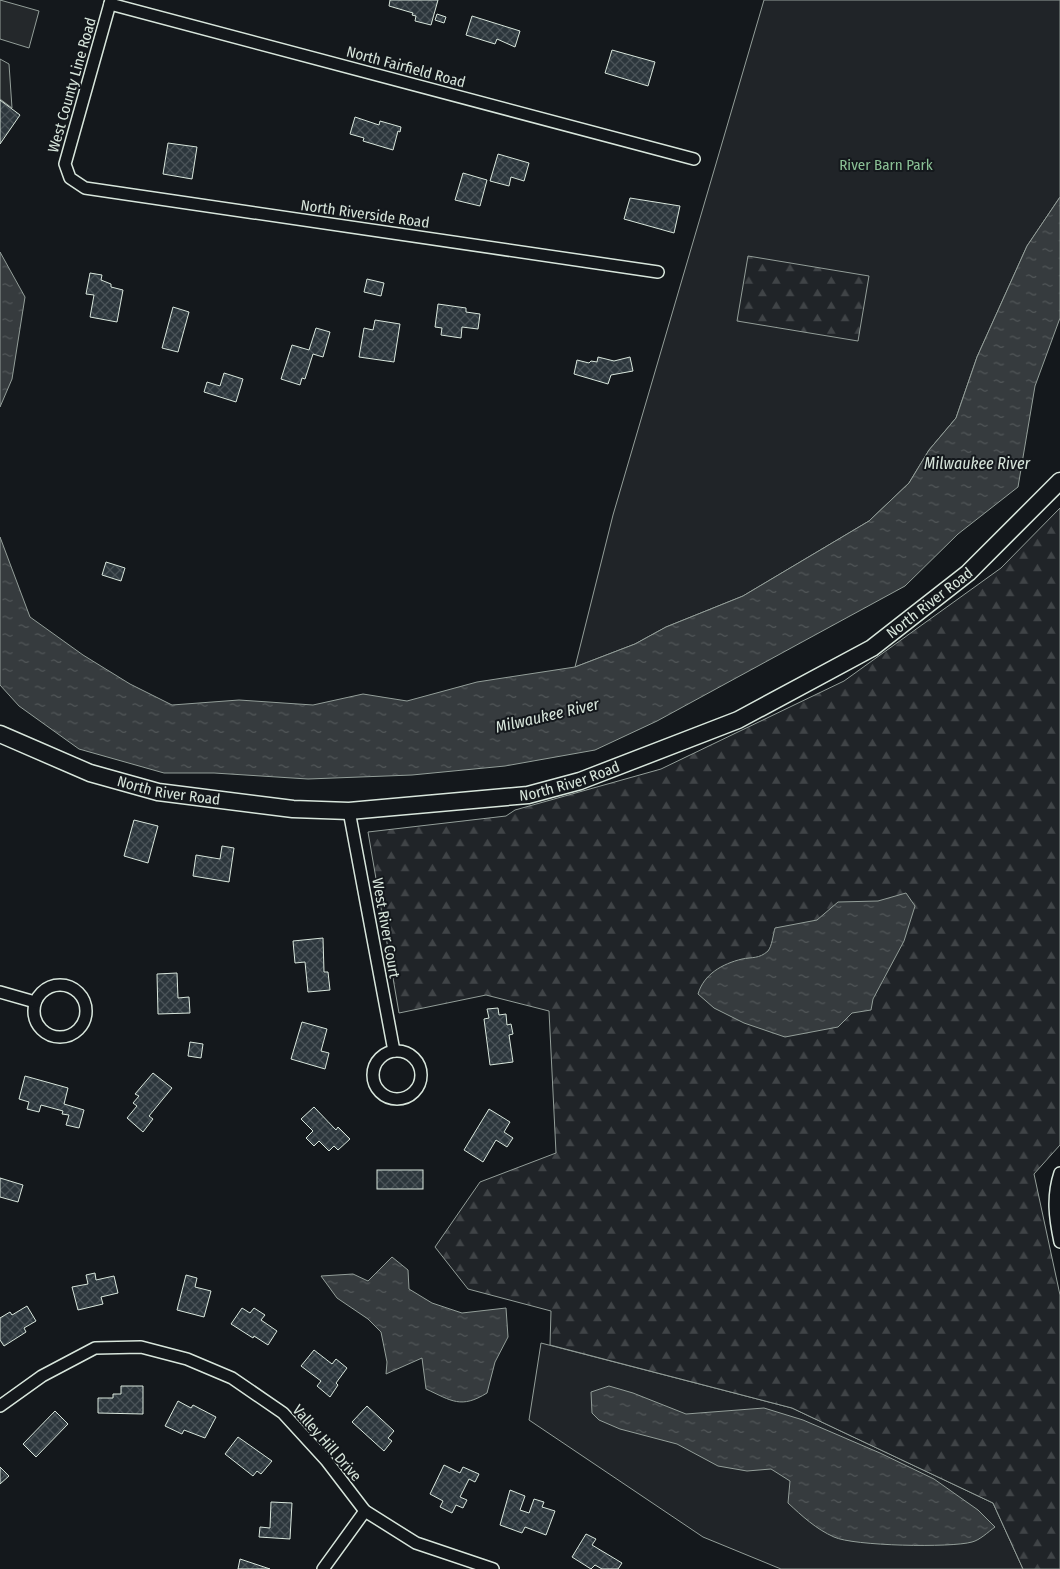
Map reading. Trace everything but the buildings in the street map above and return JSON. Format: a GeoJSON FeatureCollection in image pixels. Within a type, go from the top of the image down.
{"type":"FeatureCollection","features":[{"type":"Feature","properties":{"kind":"street","name":"North Fairfield Road"},"geometry":{"type":"LineString","coordinates":[[110,2],[694,159]]}},
{"type":"Feature","properties":{"kind":"street","name":"West County Line Road"},"geometry":{"type":"LineString","coordinates":[[70,178],[65,164],[110,2]]}},
{"type":"Feature","properties":{"kind":"street","name":"North Riverside Road"},"geometry":{"type":"LineString","coordinates":[[70,178],[85,188],[658,272]]}},
{"type":"Feature","properties":{"kind":"street","name":"North River Road"},"geometry":{"type":"LineString","coordinates":[[0,734],[90,774],[158,792],[293,809],[349,811],[528,794],[580,781],[738,720],[872,648],[968,573],[1060,481]]}},
{"type":"Feature","properties":{"kind":"street","name":"West River Court"},"geometry":{"type":"LineString","coordinates":[[349,811],[394,1051]]}},
{"type":"Feature","properties":{"kind":"street"},"geometry":{"type":"LineString","coordinates":[[54,985],[72,988],[78,993],[86,1008],[82,1025],[76,1032],[60,1038],[44,1032],[34,1019],[35,1002],[40,994],[54,985]]}},
{"type":"Feature","properties":{"kind":"street"},"geometry":{"type":"LineString","coordinates":[[0,992],[35,1002]]}},
{"type":"Feature","properties":{"kind":"street"},"geometry":{"type":"LineString","coordinates":[[394,1051],[401,1051],[415,1058],[422,1071],[422,1079],[414,1093],[401,1100],[384,1096],[374,1083],[374,1066],[379,1059],[394,1051]]}},
{"type":"Feature","properties":{"kind":"street"},"geometry":{"type":"LineString","coordinates":[[1060,1173],[1056,1185],[1054,1216],[1060,1242]]}},
{"type":"Feature","properties":{"kind":"street","name":"Valley Hill Drive"},"geometry":{"type":"LineString","coordinates":[[0,1406],[42,1376],[95,1348],[141,1347],[188,1359],[232,1378],[282,1414],[326,1460],[365,1511],[416,1543],[493,1569]]}},
{"type":"Feature","properties":{"kind":"street"},"geometry":{"type":"LineString","coordinates":[[323,1569],[365,1511]]}},
{"type":"Feature","properties":{"kind":"green space","name":"River Barn Park"},"geometry":{"type":"Polygon","coordinates":[[[764,0],[1060,0],[1060,197],[1027,246],[977,357],[956,418],[929,450],[909,483],[869,521],[743,596],[666,627],[635,644],[575,667],[613,515],[764,0]]]}},
{"type":"Feature","properties":{"kind":"green space"},"geometry":{"type":"Polygon","coordinates":[[[748,256],[869,276],[858,341],[737,321],[748,256]]]}},
{"type":"Feature","properties":{"kind":"green space"},"geometry":{"type":"Polygon","coordinates":[[[1060,508],[1060,1145],[1034,1174],[1060,1295],[1060,1569],[1023,1569],[993,1503],[792,1408],[550,1345],[551,1311],[468,1289],[435,1247],[480,1182],[556,1153],[549,1011],[486,995],[399,1013],[368,832],[506,816],[515,810],[661,769],[844,681],[1001,568],[1060,508]]]}},
{"type":"Feature","properties":{"kind":"green space"},"geometry":{"type":"Polygon","coordinates":[[[541,1343],[792,1408],[993,1503],[1023,1569],[781,1569],[703,1537],[529,1420],[541,1343]]]}},
{"type":"Feature","properties":{"kind":"shaded area"},"geometry":{"type":"Polygon","coordinates":[[[0,0],[39,11],[29,48],[0,39],[0,0]]]}},
{"type":"Feature","properties":{"kind":"shaded area"},"geometry":{"type":"Polygon","coordinates":[[[0,59],[9,64],[12,108],[0,99],[0,59]]]}},
{"type":"Feature","properties":{"kind":"water","name":"Milwaukee River"},"geometry":{"type":"Polygon","coordinates":[[[1060,197],[1060,318],[1035,386],[1018,487],[958,534],[905,586],[657,721],[595,750],[505,766],[412,775],[308,779],[214,773],[164,773],[79,749],[19,706],[0,685],[0,537],[30,617],[83,655],[130,684],[172,705],[239,700],[313,705],[363,694],[407,701],[477,682],[575,667],[635,644],[666,627],[743,596],[869,521],[909,483],[929,450],[956,418],[977,357],[1027,246],[1060,197]]]}},
{"type":"Feature","properties":{"kind":"water"},"geometry":{"type":"Polygon","coordinates":[[[0,252],[25,297],[12,379],[0,407],[0,252]]]}},
{"type":"Feature","properties":{"kind":"water"},"geometry":{"type":"Polygon","coordinates":[[[906,893],[915,906],[904,941],[873,999],[871,1010],[852,1013],[838,1027],[785,1037],[744,1023],[714,1008],[698,994],[709,975],[721,967],[742,959],[765,954],[768,951],[775,928],[817,920],[838,902],[878,901],[906,893]]]}},
{"type":"Feature","properties":{"kind":"water"},"geometry":{"type":"Polygon","coordinates":[[[392,1257],[408,1270],[409,1289],[432,1303],[462,1313],[506,1308],[508,1337],[495,1362],[487,1393],[470,1401],[457,1402],[426,1389],[422,1358],[386,1374],[387,1362],[381,1332],[368,1319],[337,1298],[321,1276],[353,1274],[368,1281],[392,1257]]]}},
{"type":"Feature","properties":{"kind":"water"},"geometry":{"type":"Polygon","coordinates":[[[609,1386],[633,1393],[686,1414],[764,1408],[803,1420],[880,1453],[934,1479],[978,1510],[995,1527],[975,1541],[961,1544],[880,1544],[834,1537],[815,1526],[788,1503],[790,1481],[771,1469],[747,1471],[718,1466],[677,1444],[620,1429],[599,1420],[592,1413],[591,1392],[609,1386]]]}}]}
